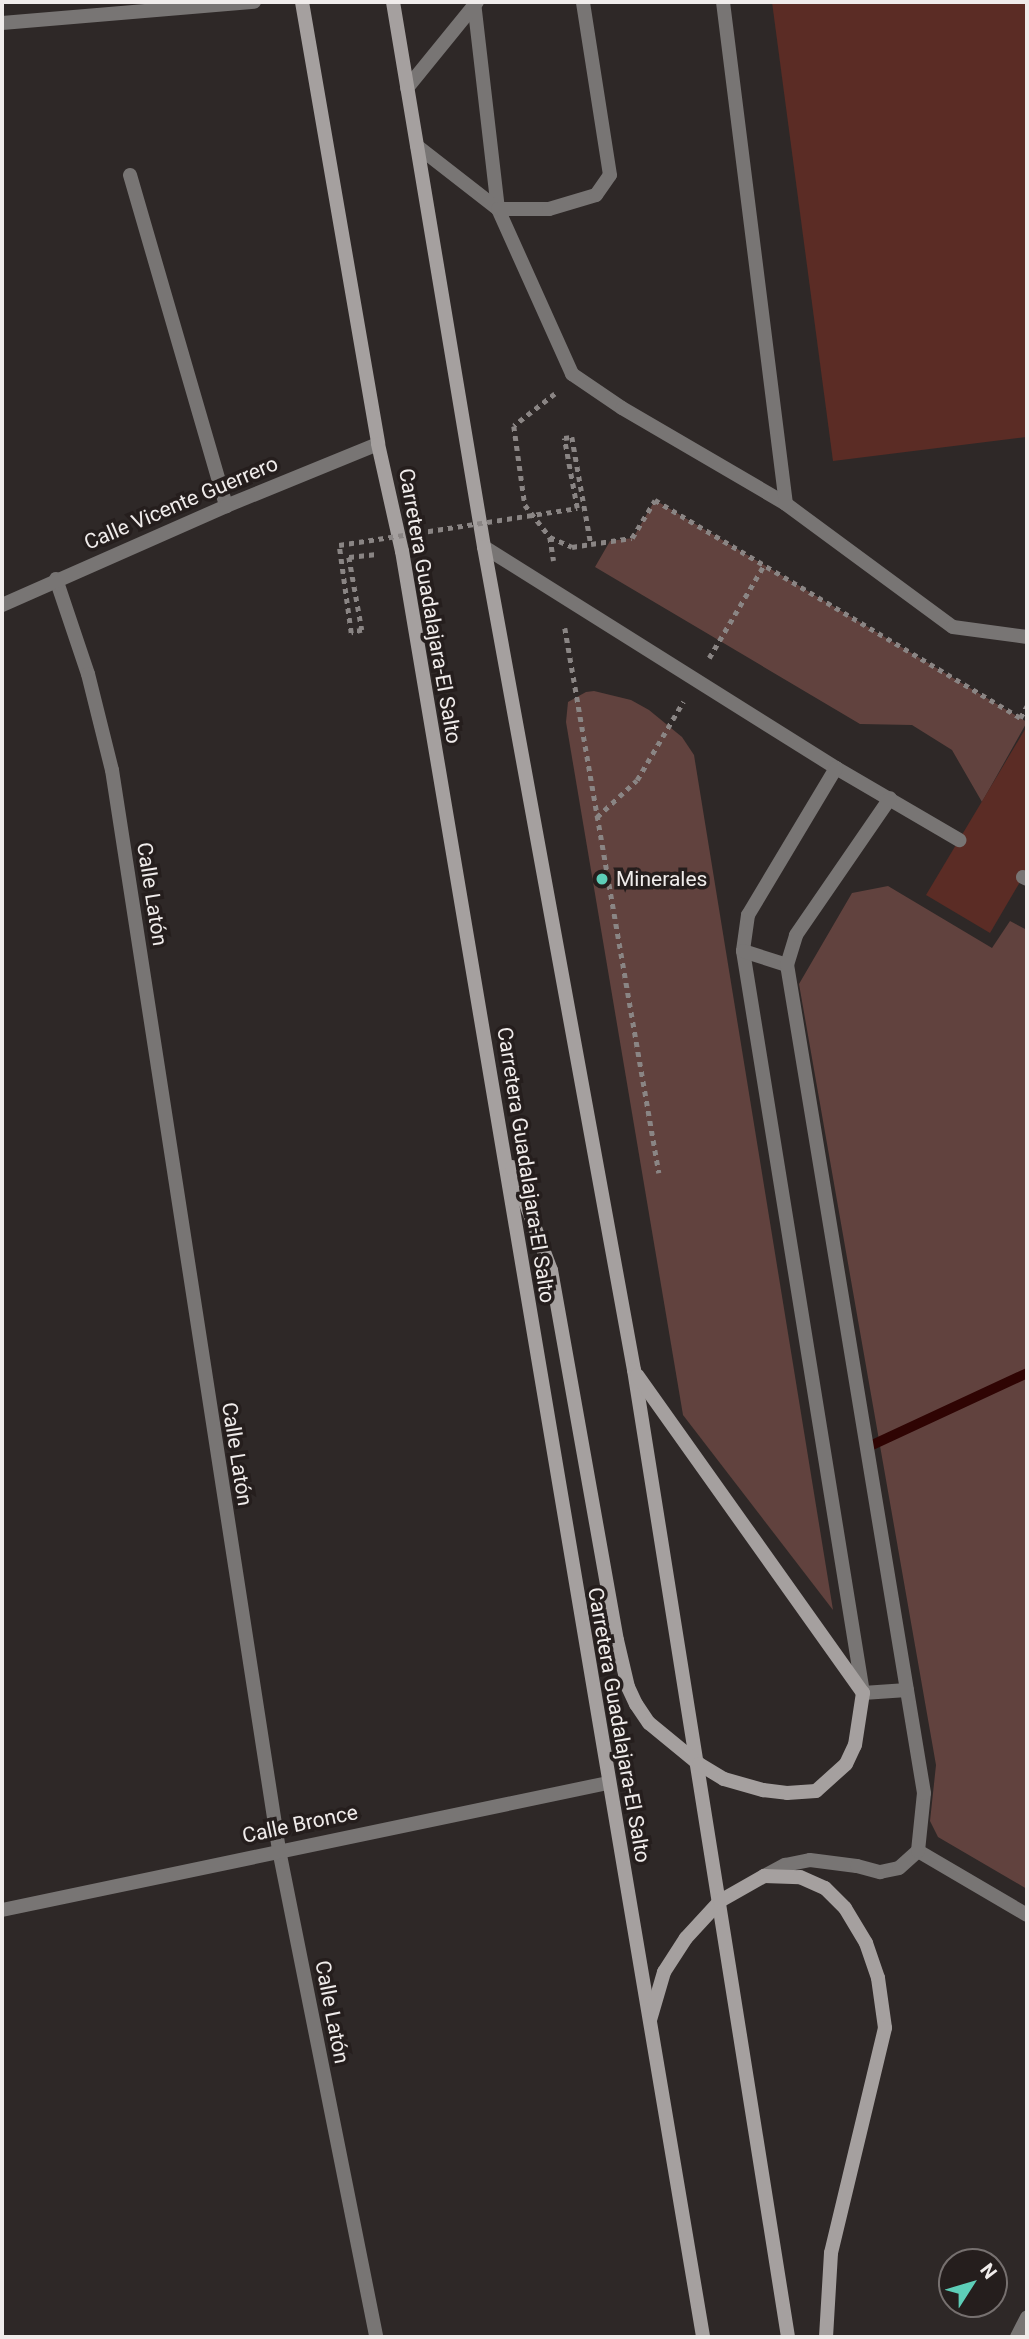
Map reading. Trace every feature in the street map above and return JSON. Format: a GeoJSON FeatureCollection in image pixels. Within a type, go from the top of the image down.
{"type":"FeatureCollection","features":[{"type":"Feature","properties":{"kind":"main road","name":"Carretera Guadalajara-El Salto"},"geometry":{"type":"LineString","coordinates":[[302,2],[378,444],[402,551],[703,2337]]}},
{"type":"Feature","properties":{"kind":"main road"},"geometry":{"type":"LineString","coordinates":[[393,2],[484,547],[634,1370],[699,1764],[788,2337]]}},
{"type":"Feature","properties":{"kind":"main road"},"geometry":{"type":"LineString","coordinates":[[500,1136],[551,1270],[617,1640],[628,1686],[649,1723],[699,1764],[724,1779],[763,1790],[787,1793],[816,1791],[846,1764],[855,1745],[863,1693],[634,1370]]}},
{"type":"Feature","properties":{"kind":"main road"},"geometry":{"type":"LineString","coordinates":[[649,2024],[664,1972],[686,1938],[720,1902],[764,1876],[800,1877],[825,1888],[845,1908],[866,1943],[878,1978],[885,2028],[831,2253],[826,2337]]}},
{"type":"Feature","properties":{"kind":"street"},"geometry":{"type":"LineString","coordinates":[[2,23],[254,2]]}},
{"type":"Feature","properties":{"kind":"street"},"geometry":{"type":"LineString","coordinates":[[417,146],[498,209],[548,209],[596,195],[610,176],[583,2]]}},
{"type":"Feature","properties":{"kind":"street"},"geometry":{"type":"LineString","coordinates":[[723,2],[786,504]]}},
{"type":"Feature","properties":{"kind":"street"},"geometry":{"type":"LineString","coordinates":[[407,88],[475,3]]}},
{"type":"Feature","properties":{"kind":"street"},"geometry":{"type":"LineString","coordinates":[[475,3],[498,209],[572,374],[622,408],[786,504],[953,627],[1027,637]]}},
{"type":"Feature","properties":{"kind":"street"},"geometry":{"type":"LineString","coordinates":[[130,175],[226,506]]}},
{"type":"Feature","properties":{"kind":"street","name":"Calle Vicente Guerrero"},"geometry":{"type":"LineString","coordinates":[[2,605],[226,506],[378,444]]}},
{"type":"Feature","properties":{"kind":"street"},"geometry":{"type":"LineString","coordinates":[[484,547],[836,768],[959,841]]}},
{"type":"Feature","properties":{"kind":"street","name":"Calle Latón"},"geometry":{"type":"LineString","coordinates":[[56,579],[88,674],[112,770],[279,1850],[376,2337]]}},
{"type":"Feature","properties":{"kind":"street"},"geometry":{"type":"LineString","coordinates":[[836,768],[748,915],[743,950],[863,1693],[907,1690]]}},
{"type":"Feature","properties":{"kind":"street"},"geometry":{"type":"LineString","coordinates":[[764,1876],[785,1865],[810,1860],[880,1872],[899,1868],[918,1851],[925,1793],[787,965],[796,935],[890,798]]}},
{"type":"Feature","properties":{"kind":"street"},"geometry":{"type":"LineString","coordinates":[[743,950],[787,965]]}},
{"type":"Feature","properties":{"kind":"street","name":"Calle Bronce"},"geometry":{"type":"LineString","coordinates":[[2,1910],[608,1783]]}},
{"type":"Feature","properties":{"kind":"street"},"geometry":{"type":"LineString","coordinates":[[918,1851],[1027,1915]]}},
{"type":"Feature","properties":{"kind":"street"},"geometry":{"type":"LineString","coordinates":[[1017,2337],[1027,2317]]}},
{"type":"Feature","properties":{"kind":"path"},"geometry":{"type":"LineString","coordinates":[[572,374],[554,395],[514,426],[525,505],[550,537],[572,547],[632,538],[655,500],[1020,718],[1027,706]]}},
{"type":"Feature","properties":{"kind":"path"},"geometry":{"type":"LineString","coordinates":[[349,557],[362,630],[351,633],[340,545],[577,508],[564,438],[572,437],[591,544]]}},
{"type":"Feature","properties":{"kind":"path"},"geometry":{"type":"LineString","coordinates":[[550,537],[659,1173]]}},
{"type":"Feature","properties":{"kind":"shaded area"},"geometry":{"type":"Polygon","coordinates":[[[655,500],[1027,722],[982,802],[952,750],[912,725],[860,724],[595,567],[610,541],[633,538],[655,500]]]}},
{"type":"Feature","properties":{"kind":"shaded area"},"geometry":{"type":"Polygon","coordinates":[[[594,691],[631,700],[649,710],[682,737],[694,755],[833,1610],[683,1415],[566,722],[568,702],[586,692],[594,691]]]}},
{"type":"Feature","properties":{"kind":"shaded area"},"geometry":{"type":"Polygon","coordinates":[[[888,886],[992,948],[1010,921],[1027,930],[1027,1889],[938,1837],[930,1821],[936,1765],[799,984],[852,893],[888,886]]]}},
{"type":"Feature","properties":{"kind":"building"},"geometry":{"type":"Polygon","coordinates":[[[772,2],[1027,2],[1027,437],[833,461],[772,2]]]}},
{"type":"Feature","properties":{"kind":"building"},"geometry":{"type":"Polygon","coordinates":[[[1027,726],[1027,870],[990,933],[926,895],[1027,726]]]}},
{"type":"Feature","properties":{"kind":"waterway"},"geometry":{"type":"LineString","coordinates":[[870,1446],[1027,1373]]}},
{"type":"Feature","properties":{"kind":"place","name":"Minerales"},"geometry":{"type":"Point","coordinates":[602,879]}}]}
